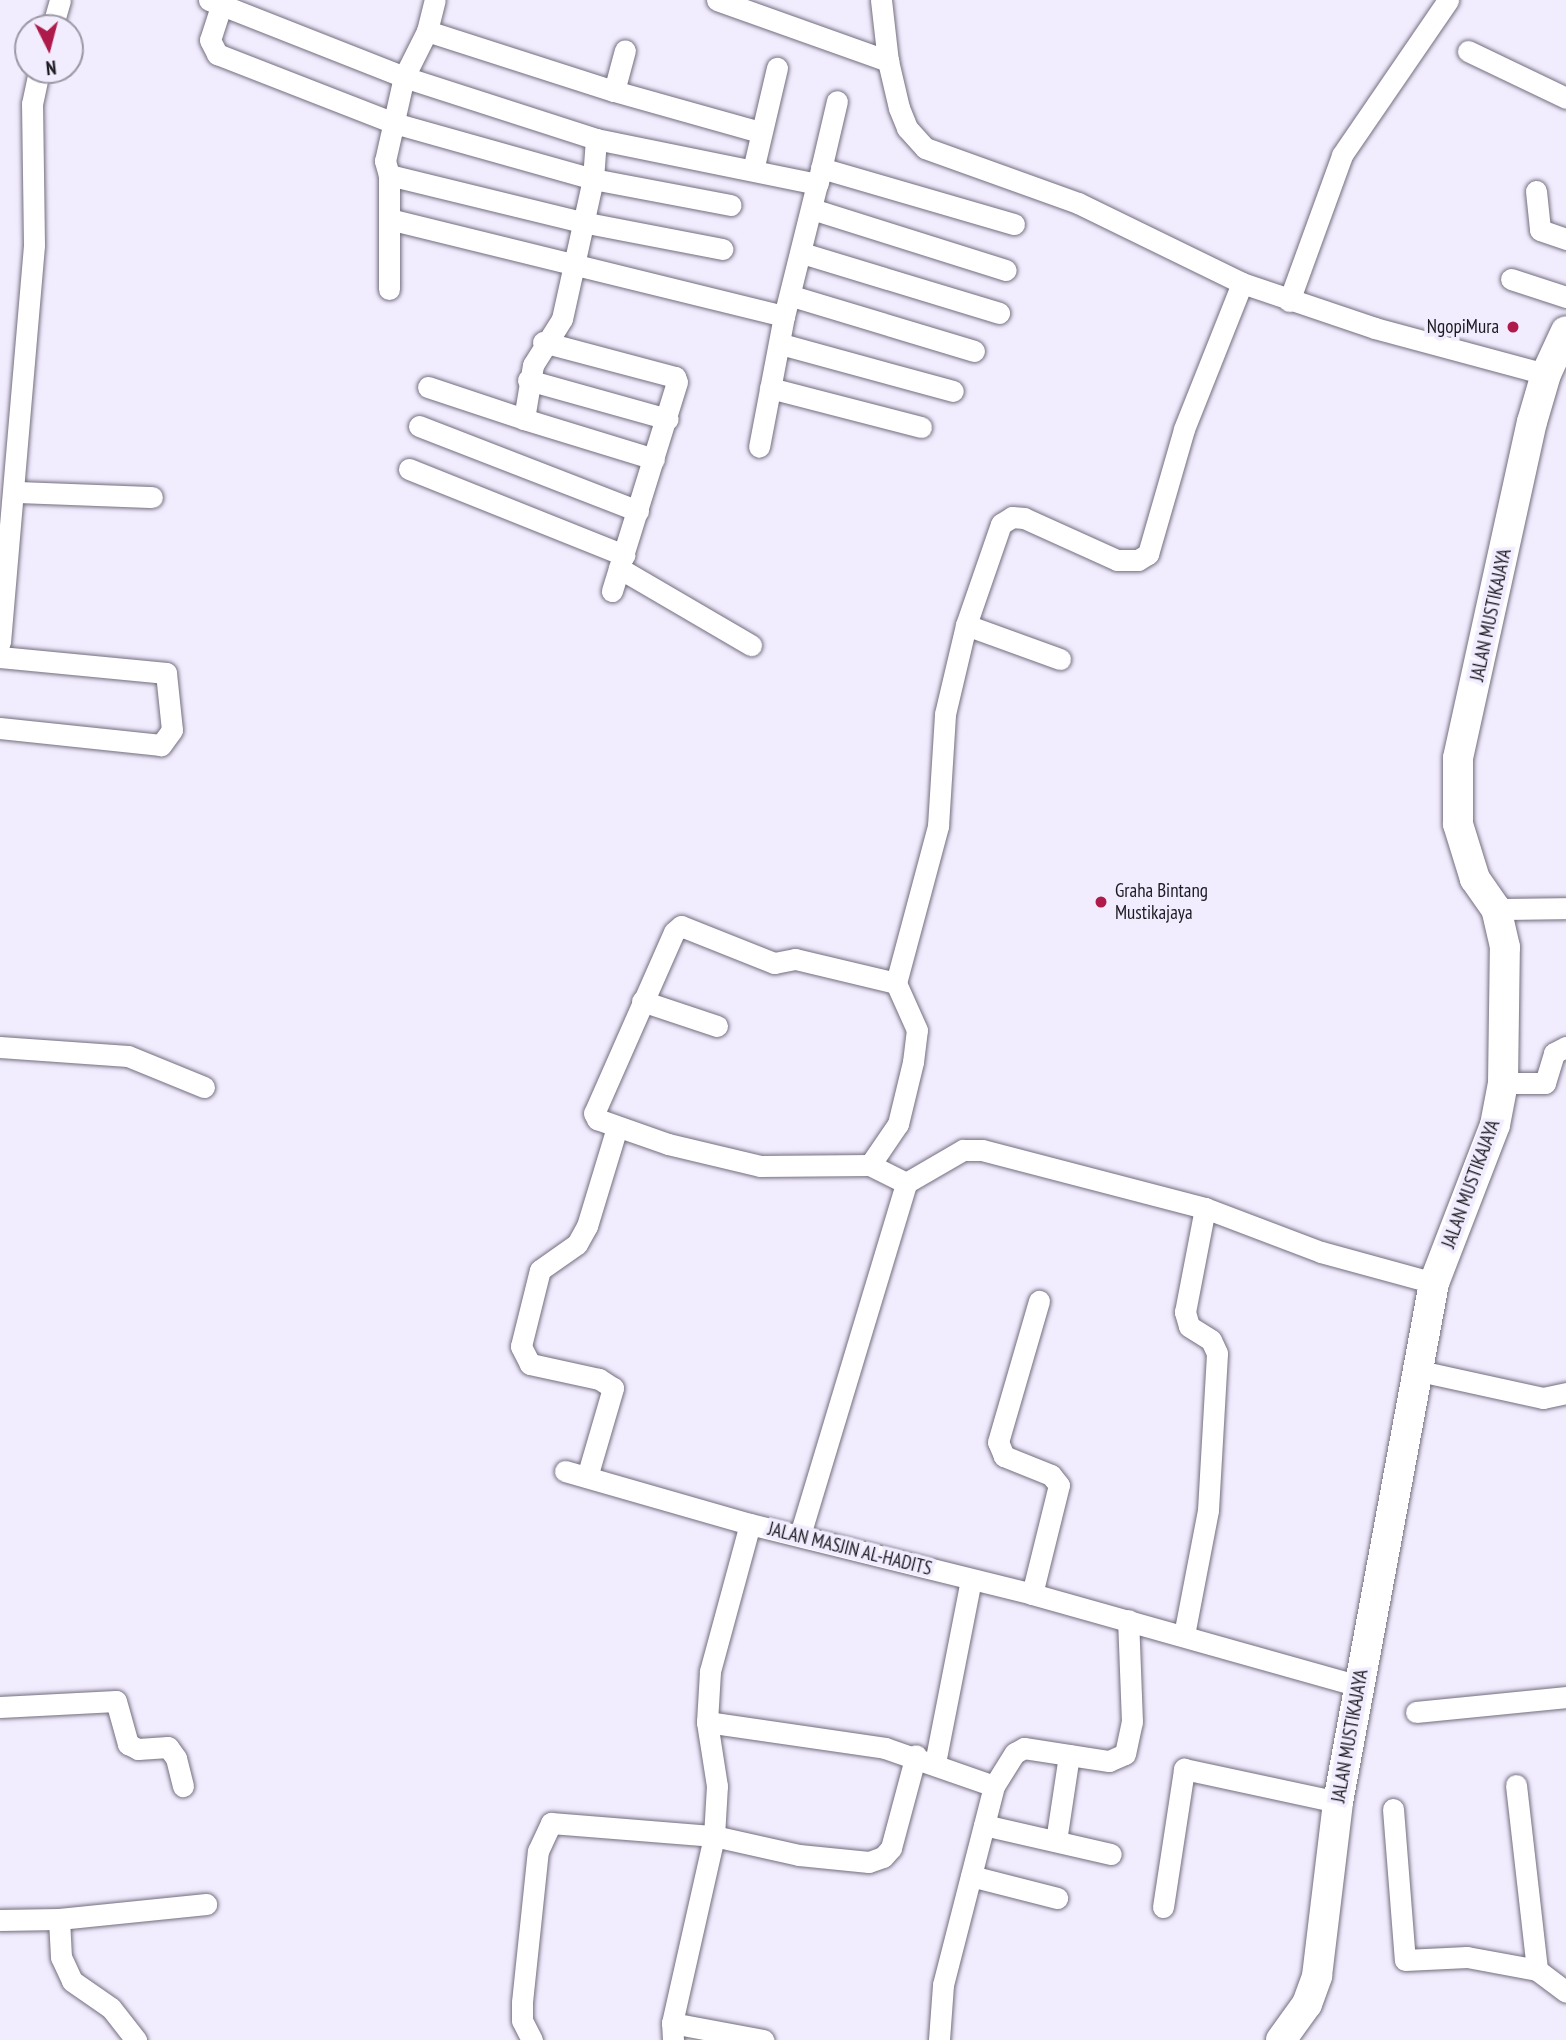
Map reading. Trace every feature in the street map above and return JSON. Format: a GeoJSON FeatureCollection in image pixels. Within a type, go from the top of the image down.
{"type":"FeatureCollection","features":[{"type":"Feature","properties":{"kind":"main road","name":"JALAN MUSTIKAJAYA"},"geometry":{"type":"LineString","coordinates":[[1281,2040],[1307,2004],[1317,1976],[1338,1801],[1415,1370],[1434,1283],[1495,1125],[1503,1083],[1505,947],[1496,909],[1475,879],[1458,824],[1458,758],[1555,364],[1566,331]]}},
{"type":"Feature","properties":{"kind":"street"},"geometry":{"type":"LineString","coordinates":[[389,289],[389,175],[385,161],[404,77],[427,31],[435,0]]}},
{"type":"Feature","properties":{"kind":"street"},"geometry":{"type":"LineString","coordinates":[[881,0],[888,61],[907,128],[925,148],[1078,203],[1242,283],[1289,301],[1555,364]]}},
{"type":"Feature","properties":{"kind":"street"},"geometry":{"type":"LineString","coordinates":[[1289,301],[1342,155],[1448,0]]}},
{"type":"Feature","properties":{"kind":"street"},"geometry":{"type":"LineString","coordinates":[[722,1],[888,61]]}},
{"type":"Feature","properties":{"kind":"street"},"geometry":{"type":"LineString","coordinates":[[732,205],[593,179],[394,123],[217,54],[211,40],[217,2],[404,77],[596,139],[753,170],[819,176],[1014,224]]}},
{"type":"Feature","properties":{"kind":"street"},"geometry":{"type":"LineString","coordinates":[[427,31],[614,91],[760,132]]}},
{"type":"Feature","properties":{"kind":"street"},"geometry":{"type":"LineString","coordinates":[[614,91],[625,50]]}},
{"type":"Feature","properties":{"kind":"street"},"geometry":{"type":"LineString","coordinates":[[1468,51],[1566,98]]}},
{"type":"Feature","properties":{"kind":"street"},"geometry":{"type":"LineString","coordinates":[[753,170],[777,68]]}},
{"type":"Feature","properties":{"kind":"street"},"geometry":{"type":"LineString","coordinates":[[0,642],[15,492],[34,244],[32,104],[36,84]]}},
{"type":"Feature","properties":{"kind":"street"},"geometry":{"type":"LineString","coordinates":[[759,447],[781,344],[784,316],[792,296],[837,102]]}},
{"type":"Feature","properties":{"kind":"street"},"geometry":{"type":"LineString","coordinates":[[524,419],[528,380],[543,342],[562,319],[593,179],[596,139]]}},
{"type":"Feature","properties":{"kind":"street"},"geometry":{"type":"LineString","coordinates":[[389,175],[582,222],[722,249]]}},
{"type":"Feature","properties":{"kind":"street"},"geometry":{"type":"LineString","coordinates":[[1536,191],[1540,230],[1566,239]]}},
{"type":"Feature","properties":{"kind":"street"},"geometry":{"type":"LineString","coordinates":[[811,209],[1006,270]]}},
{"type":"Feature","properties":{"kind":"street"},"geometry":{"type":"LineString","coordinates":[[389,219],[572,267],[784,316]]}},
{"type":"Feature","properties":{"kind":"street"},"geometry":{"type":"LineString","coordinates":[[802,253],[999,313]]}},
{"type":"Feature","properties":{"kind":"street"},"geometry":{"type":"LineString","coordinates":[[1511,279],[1566,297]]}},
{"type":"Feature","properties":{"kind":"street"},"geometry":{"type":"LineString","coordinates":[[870,1164],[898,1124],[913,1062],[917,1030],[896,983],[938,826],[945,714],[966,625],[1001,524],[1012,517],[1024,518],[1117,560],[1138,560],[1148,554],[1184,429],[1242,283]]}},
{"type":"Feature","properties":{"kind":"street"},"geometry":{"type":"LineString","coordinates":[[792,296],[974,351]]}},
{"type":"Feature","properties":{"kind":"street"},"geometry":{"type":"LineString","coordinates":[[543,342],[675,377],[677,389],[612,591]]}},
{"type":"Feature","properties":{"kind":"street"},"geometry":{"type":"LineString","coordinates":[[781,344],[953,391]]}},
{"type":"Feature","properties":{"kind":"street"},"geometry":{"type":"LineString","coordinates":[[528,380],[668,419]]}},
{"type":"Feature","properties":{"kind":"street"},"geometry":{"type":"LineString","coordinates":[[428,387],[654,459]]}},
{"type":"Feature","properties":{"kind":"street"},"geometry":{"type":"LineString","coordinates":[[770,388],[921,427]]}},
{"type":"Feature","properties":{"kind":"street"},"geometry":{"type":"LineString","coordinates":[[419,426],[638,511]]}},
{"type":"Feature","properties":{"kind":"street"},"geometry":{"type":"LineString","coordinates":[[410,469],[622,561],[751,645]]}},
{"type":"Feature","properties":{"kind":"street"},"geometry":{"type":"LineString","coordinates":[[15,492],[152,497]]}},
{"type":"Feature","properties":{"kind":"street"},"geometry":{"type":"LineString","coordinates":[[966,625],[1060,659]]}},
{"type":"Feature","properties":{"kind":"street"},"geometry":{"type":"LineString","coordinates":[[0,657],[166,673],[172,730],[161,745],[0,728]]}},
{"type":"Feature","properties":{"kind":"street"},"geometry":{"type":"LineString","coordinates":[[1496,909],[1566,908]]}},
{"type":"Feature","properties":{"kind":"street"},"geometry":{"type":"LineString","coordinates":[[896,983],[795,959],[774,963],[681,926],[674,932],[594,1113],[597,1119],[617,1126],[760,1166],[870,1164],[906,1183]]}},
{"type":"Feature","properties":{"kind":"street"},"geometry":{"type":"LineString","coordinates":[[642,1001],[717,1026]]}},
{"type":"Feature","properties":{"kind":"street"},"geometry":{"type":"LineString","coordinates":[[0,1047],[128,1056],[204,1087]]}},
{"type":"Feature","properties":{"kind":"street"},"geometry":{"type":"LineString","coordinates":[[1503,1083],[1548,1082],[1554,1053],[1566,1047]]}},
{"type":"Feature","properties":{"kind":"street"},"geometry":{"type":"LineString","coordinates":[[587,1477],[613,1388],[599,1379],[530,1364],[521,1346],[540,1270],[577,1244],[587,1226],[617,1126]]}},
{"type":"Feature","properties":{"kind":"street"},"geometry":{"type":"LineString","coordinates":[[800,1535],[906,1183],[963,1150],[982,1150],[1205,1208],[1321,1252],[1434,1283]]}},
{"type":"Feature","properties":{"kind":"street"},"geometry":{"type":"LineString","coordinates":[[1184,1635],[1208,1510],[1217,1353],[1210,1340],[1189,1326],[1185,1312],[1205,1208]]}},
{"type":"Feature","properties":{"kind":"street"},"geometry":{"type":"LineString","coordinates":[[1032,1594],[1059,1485],[1051,1475],[1004,1456],[998,1442],[1039,1301]]}},
{"type":"Feature","properties":{"kind":"street"},"geometry":{"type":"LineString","coordinates":[[1415,1370],[1543,1398],[1566,1392]]}},
{"type":"Feature","properties":{"kind":"street"},"geometry":{"type":"LineString","coordinates":[[565,1471],[750,1524]]}},
{"type":"Feature","properties":{"kind":"street","name":"JALAN MASJIN AL-HADITS"},"geometry":{"type":"LineString","coordinates":[[673,2031],[714,1836],[717,1786],[708,1722],[710,1671],[750,1524],[1032,1594],[1359,1686]]}},
{"type":"Feature","properties":{"kind":"street"},"geometry":{"type":"LineString","coordinates":[[532,2040],[522,2020],[522,2002],[538,1851],[551,1823],[714,1836],[799,1854],[869,1862],[883,1857],[891,1847],[925,1759],[971,1580]]}},
{"type":"Feature","properties":{"kind":"street"},"geometry":{"type":"LineString","coordinates":[[939,2040],[943,1985],[994,1786],[1015,1753],[1024,1748],[1109,1761],[1125,1755],[1132,1722],[1128,1620]]}},
{"type":"Feature","properties":{"kind":"street"},"geometry":{"type":"LineString","coordinates":[[1416,1712],[1566,1697]]}},
{"type":"Feature","properties":{"kind":"street"},"geometry":{"type":"LineString","coordinates":[[0,1707],[116,1701],[128,1744],[138,1749],[168,1747],[176,1758],[183,1786]]}},
{"type":"Feature","properties":{"kind":"street"},"geometry":{"type":"LineString","coordinates":[[708,1722],[925,1759],[994,1786]]}},
{"type":"Feature","properties":{"kind":"street"},"geometry":{"type":"LineString","coordinates":[[1056,1841],[1069,1755]]}},
{"type":"Feature","properties":{"kind":"street"},"geometry":{"type":"LineString","coordinates":[[1163,1908],[1184,1769],[1338,1801]]}},
{"type":"Feature","properties":{"kind":"street"},"geometry":{"type":"LineString","coordinates":[[1516,1786],[1537,1970]]}},
{"type":"Feature","properties":{"kind":"street"},"geometry":{"type":"LineString","coordinates":[[1393,1809],[1405,1961],[1467,1958],[1537,1970],[1566,1992]]}},
{"type":"Feature","properties":{"kind":"street"},"geometry":{"type":"LineString","coordinates":[[984,1825],[1111,1854]]}},
{"type":"Feature","properties":{"kind":"street"},"geometry":{"type":"LineString","coordinates":[[971,1876],[1057,1898]]}},
{"type":"Feature","properties":{"kind":"street"},"geometry":{"type":"LineString","coordinates":[[0,1920],[59,1919],[206,1904]]}},
{"type":"Feature","properties":{"kind":"street"},"geometry":{"type":"LineString","coordinates":[[59,1919],[61,1957],[72,1981],[111,2008],[136,2040]]}},
{"type":"Feature","properties":{"kind":"street"},"geometry":{"type":"LineString","coordinates":[[673,2031],[762,2040]]}},
{"type":"Feature","properties":{"kind":"place","name":"NgopiMura"},"geometry":{"type":"Point","coordinates":[1513,327]}},
{"type":"Feature","properties":{"kind":"place","name":"Graha Bintang Mustikajaya"},"geometry":{"type":"Point","coordinates":[1101,902]}}]}
